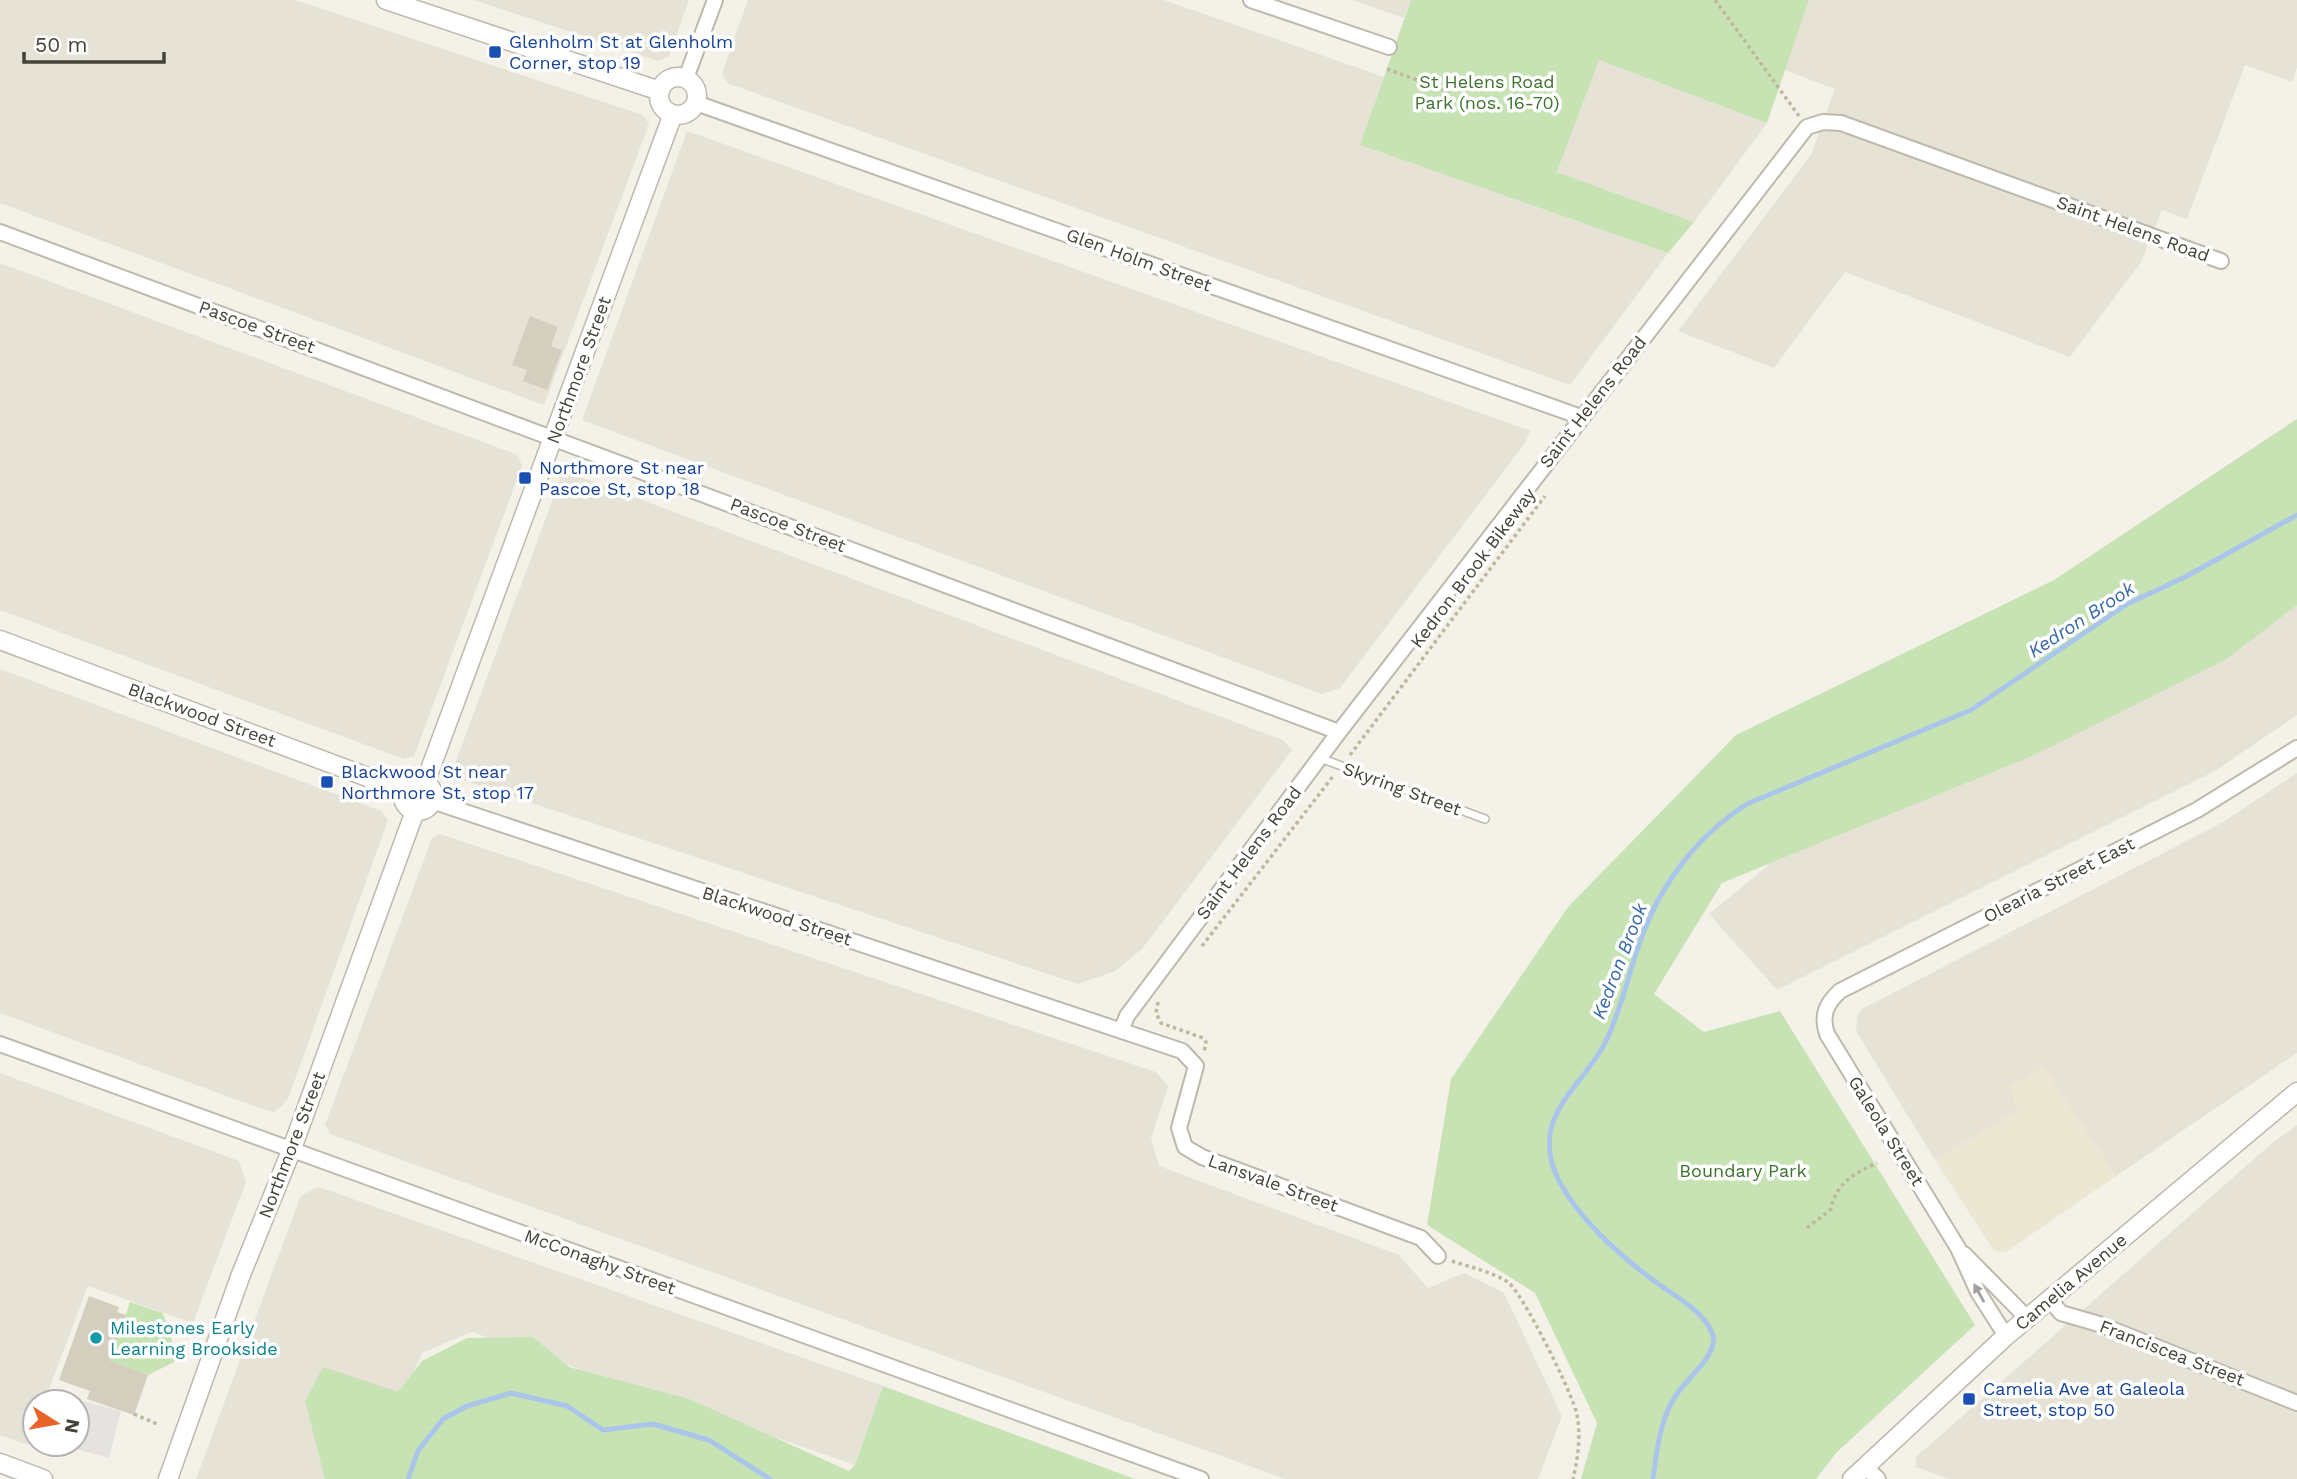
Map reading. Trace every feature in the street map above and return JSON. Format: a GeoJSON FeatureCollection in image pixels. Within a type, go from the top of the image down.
{"type":"FeatureCollection","features":[{"type":"Feature","properties":{"kind":"street"},"geometry":{"type":"LineString","coordinates":[[386,0],[660,91]]}},
{"type":"Feature","properties":{"kind":"street"},"geometry":{"type":"LineString","coordinates":[[686,78],[715,0]]}},
{"type":"Feature","properties":{"kind":"street"},"geometry":{"type":"LineString","coordinates":[[1251,0],[1389,47]]}},
{"type":"Feature","properties":{"kind":"street"},"geometry":{"type":"LineString","coordinates":[[671,78],[686,78],[696,89],[696,103],[685,113],[673,114],[662,106],[660,91],[671,78]]}},
{"type":"Feature","properties":{"kind":"street","name":"Glen Holm Street"},"geometry":{"type":"LineString","coordinates":[[696,103],[1581,417]]}},
{"type":"Feature","properties":{"kind":"street","name":"Northmore Street"},"geometry":{"type":"LineString","coordinates":[[425,783],[673,114]]}},
{"type":"Feature","properties":{"kind":"street","name":"Saint Helens Road"},"geometry":{"type":"LineString","coordinates":[[1121,1031],[1127,1016],[1339,732],[1807,127],[1823,122],[1840,123],[2221,261]]}},
{"type":"Feature","properties":{"kind":"street","name":"Pascoe Street"},"geometry":{"type":"LineString","coordinates":[[0,232],[1339,732]]}},
{"type":"Feature","properties":{"kind":"street","name":"Blackwood Street"},"geometry":{"type":"LineString","coordinates":[[0,640],[405,791]]}},
{"type":"Feature","properties":{"kind":"street","name":"Olearia Street East"},"geometry":{"type":"LineString","coordinates":[[1824,1012],[1830,1000],[1840,991],[2197,810],[2297,748]]}},
{"type":"Feature","properties":{"kind":"street"},"geometry":{"type":"LineString","coordinates":[[415,782],[425,783],[433,792],[432,801],[427,808],[415,811],[405,803],[405,791],[415,782]]}},
{"type":"Feature","properties":{"kind":"street","name":"Blackwood Street"},"geometry":{"type":"LineString","coordinates":[[432,801],[1121,1031]]}},
{"type":"Feature","properties":{"kind":"street","name":"Northmore Street"},"geometry":{"type":"LineString","coordinates":[[168,1479],[240,1277],[291,1151],[415,811]]}},
{"type":"Feature","properties":{"kind":"street","name":"Galeola Street"},"geometry":{"type":"LineString","coordinates":[[1824,1012],[1826,1034],[1958,1248],[1978,1292],[2006,1336]]}},
{"type":"Feature","properties":{"kind":"street"},"geometry":{"type":"LineString","coordinates":[[1121,1031],[1182,1051],[1196,1066]]}},
{"type":"Feature","properties":{"kind":"street","name":"McConaghy Street"},"geometry":{"type":"LineString","coordinates":[[0,1044],[1201,1479]]}},
{"type":"Feature","properties":{"kind":"street","name":"Lansvale Street"},"geometry":{"type":"LineString","coordinates":[[1196,1066],[1179,1128],[1179,1138],[1185,1147],[1202,1157],[1421,1238],[1438,1256]]}},
{"type":"Feature","properties":{"kind":"street","name":"Camelia Avenue"},"geometry":{"type":"LineString","coordinates":[[1858,1472],[2006,1336],[2297,1093]]}},
{"type":"Feature","properties":{"kind":"street","name":"Galeola Street"},"geometry":{"type":"LineString","coordinates":[[1958,1248],[2028,1319]]}},
{"type":"Feature","properties":{"kind":"street","name":"Franciscea Street"},"geometry":{"type":"LineString","coordinates":[[2050,1300],[2061,1313],[2099,1324],[2297,1403]]}},
{"type":"Feature","properties":{"kind":"street"},"geometry":{"type":"LineString","coordinates":[[0,1463],[43,1479]]}},
{"type":"Feature","properties":{"kind":"street"},"geometry":{"type":"LineString","coordinates":[[1858,1472],[1878,1479]]}},
{"type":"Feature","properties":{"kind":"lane","name":"Skyring Street"},"geometry":{"type":"LineString","coordinates":[[1320,758],[1485,819]]}},
{"type":"Feature","properties":{"kind":"path"},"geometry":{"type":"LineString","coordinates":[[1715,0],[1768,69],[1807,127]]}},
{"type":"Feature","properties":{"kind":"path"},"geometry":{"type":"LineString","coordinates":[[1387,69],[1450,92]]}},
{"type":"Feature","properties":{"kind":"path","name":"Kedron Brook Bikeway"},"geometry":{"type":"LineString","coordinates":[[1199,949],[1341,767],[1546,494]]}},
{"type":"Feature","properties":{"kind":"path"},"geometry":{"type":"LineString","coordinates":[[1166,992],[1157,1003],[1158,1018],[1206,1042],[1196,1066]]}},
{"type":"Feature","properties":{"kind":"path"},"geometry":{"type":"LineString","coordinates":[[1807,1228],[1831,1209],[1832,1200],[1843,1183],[1858,1171],[1877,1163]]}},
{"type":"Feature","properties":{"kind":"path"},"geometry":{"type":"LineString","coordinates":[[1438,1256],[1509,1283],[1526,1310],[1558,1369],[1577,1412],[1577,1458],[1573,1479]]}},
{"type":"Feature","properties":{"kind":"path"},"geometry":{"type":"LineString","coordinates":[[134,1414],[157,1424]]}},
{"type":"Feature","properties":{"kind":"shaded area"},"geometry":{"type":"Polygon","coordinates":[[[0,0],[295,0],[643,115],[649,124],[544,405],[0,203],[0,0]]]}},
{"type":"Feature","properties":{"kind":"shaded area"},"geometry":{"type":"Polygon","coordinates":[[[474,0],[689,0],[669,56],[658,61],[474,0]]]}},
{"type":"Feature","properties":{"kind":"shaded area"},"geometry":{"type":"Polygon","coordinates":[[[748,0],[1164,0],[1384,77],[1360,145],[1668,253],[1570,385],[727,83],[722,73],[748,0]]]}},
{"type":"Feature","properties":{"kind":"shaded area"},"geometry":{"type":"Polygon","coordinates":[[[1352,0],[1411,0],[1404,18],[1352,0]]]}},
{"type":"Feature","properties":{"kind":"shaded area"},"geometry":{"type":"Polygon","coordinates":[[[1809,0],[2297,0],[2297,67],[2292,82],[2245,65],[2187,219],[2162,210],[2141,262],[2070,357],[1845,272],[1774,368],[1678,331],[1811,155],[1835,89],[1784,70],[1809,0]]]}},
{"type":"Feature","properties":{"kind":"shaded area"},"geometry":{"type":"Polygon","coordinates":[[[1599,59],[1767,123],[1694,222],[1557,172],[1599,59]]]}},
{"type":"Feature","properties":{"kind":"shaded area"},"geometry":{"type":"Polygon","coordinates":[[[687,131],[1531,431],[1524,444],[1340,688],[1322,694],[582,420],[687,131]]]}},
{"type":"Feature","properties":{"kind":"shaded area"},"geometry":{"type":"Polygon","coordinates":[[[0,263],[518,455],[522,466],[414,756],[404,759],[0,610],[0,263]]]}},
{"type":"Feature","properties":{"kind":"shaded area"},"geometry":{"type":"Polygon","coordinates":[[[570,473],[1283,740],[1292,750],[1142,949],[1115,971],[1078,984],[457,778],[453,769],[561,477],[570,473]]]}},
{"type":"Feature","properties":{"kind":"shaded area"},"geometry":{"type":"Polygon","coordinates":[[[2297,598],[2297,715],[2215,771],[1777,990],[1709,914],[1781,855],[2297,598]]]}},
{"type":"Feature","properties":{"kind":"shaded area"},"geometry":{"type":"Polygon","coordinates":[[[0,669],[381,811],[388,820],[288,1099],[274,1112],[0,1013],[0,669]]]}},
{"type":"Feature","properties":{"kind":"shaded area"},"geometry":{"type":"Polygon","coordinates":[[[2297,773],[2297,1053],[2116,1176],[2043,1067],[2018,1111],[1935,1160],[1856,1031],[1857,1017],[1862,1009],[2223,822],[2297,773]]]}},
{"type":"Feature","properties":{"kind":"shaded area"},"geometry":{"type":"Polygon","coordinates":[[[440,834],[1156,1072],[1168,1086],[1151,1138],[1159,1166],[1399,1255],[1428,1288],[1464,1273],[1504,1293],[1562,1416],[1538,1479],[1285,1479],[330,1134],[325,1125],[432,838],[440,834]]]}},
{"type":"Feature","properties":{"kind":"shaded area"},"geometry":{"type":"Polygon","coordinates":[[[2043,1067],[2116,1176],[2006,1252],[1994,1251],[1935,1160],[2017,1111],[2010,1087],[2043,1067]]]}},
{"type":"Feature","properties":{"kind":"shaded area"},"geometry":{"type":"Polygon","coordinates":[[[0,1073],[239,1161],[246,1182],[193,1323],[88,1286],[49,1388],[21,1388],[21,1442],[0,1435],[0,1073]]]}},
{"type":"Feature","properties":{"kind":"shaded area"},"geometry":{"type":"Polygon","coordinates":[[[2297,1125],[2297,1479],[1949,1479],[1916,1467],[1916,1457],[2271,1144],[2297,1125]]]}},
{"type":"Feature","properties":{"kind":"shaded area"},"geometry":{"type":"Polygon","coordinates":[[[319,1187],[883,1386],[855,1465],[472,1332],[422,1353],[401,1400],[357,1479],[196,1479],[301,1195],[319,1187]]]}},
{"type":"Feature","properties":{"kind":"shaded area"},"geometry":{"type":"Polygon","coordinates":[[[91,1403],[121,1411],[109,1458],[91,1453],[91,1403]]]}},
{"type":"Feature","properties":{"kind":"green space","name":"St Helens Road Park (nos. 16-70)"},"geometry":{"type":"Polygon","coordinates":[[[1411,0],[1809,0],[1767,123],[1599,60],[1557,172],[1694,222],[1668,253],[1360,145],[1411,0]]]}},
{"type":"Feature","properties":{"kind":"green space","name":"Boundary Park"},"geometry":{"type":"Polygon","coordinates":[[[2297,419],[2297,605],[2225,660],[2030,757],[1722,883],[1654,994],[1704,1032],[1780,1011],[1975,1325],[1837,1452],[1816,1479],[1581,1479],[1597,1423],[1535,1293],[1427,1225],[1451,1079],[1568,907],[1736,735],[2054,580],[2297,419]]]}},
{"type":"Feature","properties":{"kind":"green space"},"geometry":{"type":"Polygon","coordinates":[[[130,1302],[163,1313],[178,1360],[148,1375],[110,1361],[130,1302]]]}},
{"type":"Feature","properties":{"kind":"green space"},"geometry":{"type":"Polygon","coordinates":[[[533,1337],[569,1367],[689,1399],[849,1471],[855,1465],[883,1386],[1135,1479],[325,1479],[305,1401],[323,1367],[398,1392],[422,1361],[467,1338],[533,1337]]]}},
{"type":"Feature","properties":{"kind":"building"},"geometry":{"type":"Polygon","coordinates":[[[530,316],[558,327],[551,346],[562,350],[547,390],[523,381],[527,370],[512,365],[530,316]]]}},
{"type":"Feature","properties":{"kind":"building","name":"Milestones Early Learning Brookside"},"geometry":{"type":"Polygon","coordinates":[[[89,1296],[119,1307],[117,1312],[126,1315],[110,1361],[148,1375],[134,1415],[91,1400],[91,1388],[82,1388],[59,1380],[89,1296]]]}},
{"type":"Feature","properties":{"kind":"waterway","name":"Kedron Brook"},"geometry":{"type":"LineString","coordinates":[[1653,1479],[1659,1438],[1669,1408],[1678,1392],[1703,1363],[1714,1338],[1710,1328],[1697,1312],[1627,1259],[1577,1209],[1559,1181],[1551,1158],[1549,1138],[1562,1103],[1607,1039],[1649,918],[1670,880],[1713,830],[1747,804],[1971,710],[2127,604],[2185,577],[2297,515]]}},
{"type":"Feature","properties":{"kind":"waterway","name":"Kedron Brook"},"geometry":{"type":"LineString","coordinates":[[408,1479],[418,1451],[443,1419],[467,1406],[511,1393],[567,1406],[603,1430],[653,1424],[709,1440],[770,1479]]}},
{"type":"Feature","properties":{"kind":"place","name":"Glenholm St at Glenholm Corner, stop 19"},"geometry":{"type":"Point","coordinates":[495,52]}},
{"type":"Feature","properties":{"kind":"place","name":"Northmore St near Pascoe St, stop 18"},"geometry":{"type":"Point","coordinates":[525,478]}},
{"type":"Feature","properties":{"kind":"place","name":"Blackwood St near Northmore St, stop 17"},"geometry":{"type":"Point","coordinates":[327,782]}},
{"type":"Feature","properties":{"kind":"place","name":"Milestones Early Learning Brookside"},"geometry":{"type":"Point","coordinates":[96,1338]}},
{"type":"Feature","properties":{"kind":"place","name":"Camelia Ave at Galeola Street, stop 50"},"geometry":{"type":"Point","coordinates":[1969,1399]}}]}
